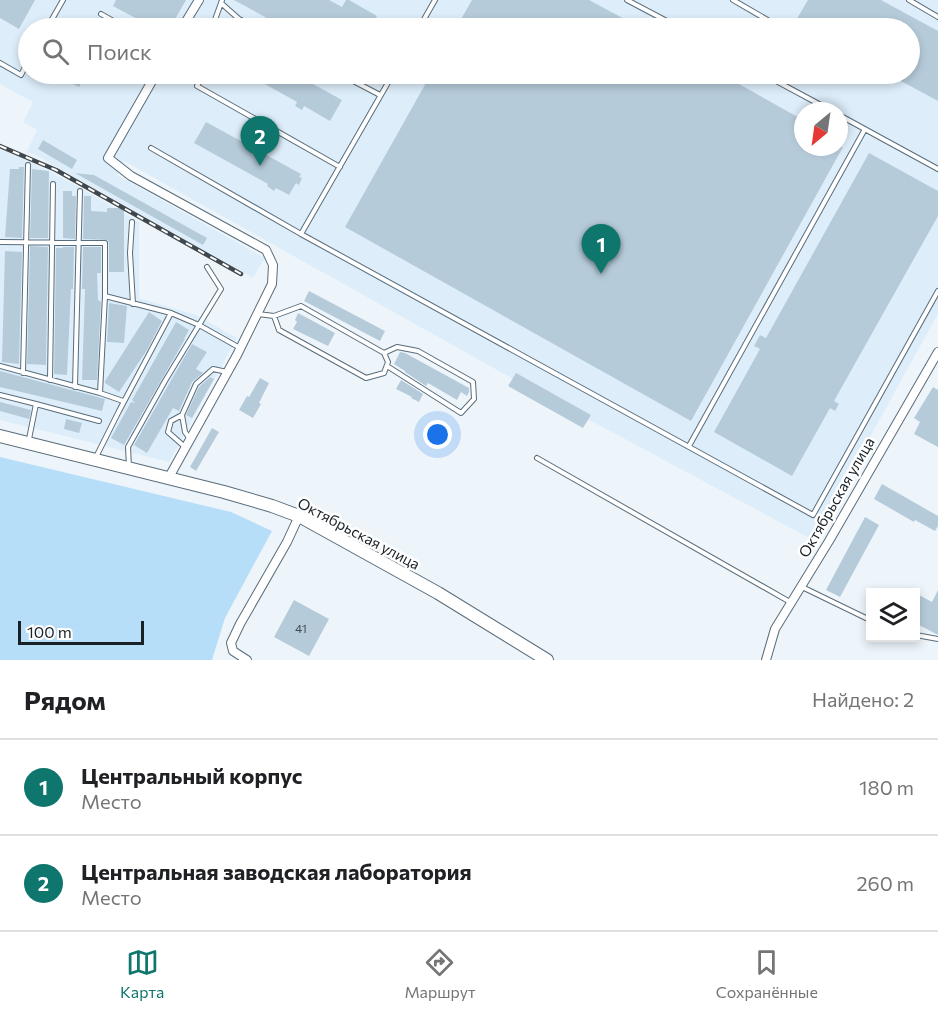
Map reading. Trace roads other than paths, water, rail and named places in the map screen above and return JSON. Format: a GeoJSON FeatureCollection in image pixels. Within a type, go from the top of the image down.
{"type":"FeatureCollection","features":[{"type":"Feature","properties":{"kind":"main road","name":"Октябрьская улица"},"geometry":{"type":"LineString","coordinates":[[0,436],[233,495],[299,516],[438,593],[546,660]]}},
{"type":"Feature","properties":{"kind":"street"},"geometry":{"type":"LineString","coordinates":[[188,18],[199,0]]}},
{"type":"Feature","properties":{"kind":"street"},"geometry":{"type":"LineString","coordinates":[[150,84],[108,158],[131,176],[266,250],[273,265],[272,284],[241,348],[168,479]]}},
{"type":"Feature","properties":{"kind":"street","name":"Октябрьская улица"},"geometry":{"type":"LineString","coordinates":[[766,660],[775,628],[937,357]]}},
{"type":"Feature","properties":{"kind":"street"},"geometry":{"type":"LineString","coordinates":[[247,660],[233,651],[231,643],[299,516]]}},
{"type":"Feature","properties":{"kind":"lane"},"geometry":{"type":"LineString","coordinates":[[53,18],[63,0]]}},
{"type":"Feature","properties":{"kind":"lane"},"geometry":{"type":"LineString","coordinates":[[424,18],[435,0]]}},
{"type":"Feature","properties":{"kind":"lane"},"geometry":{"type":"LineString","coordinates":[[627,0],[661,18]]}},
{"type":"Feature","properties":{"kind":"lane"},"geometry":{"type":"LineString","coordinates":[[734,0],[764,18]]}},
{"type":"Feature","properties":{"kind":"lane"},"geometry":{"type":"LineString","coordinates":[[909,0],[938,16]]}},
{"type":"Feature","properties":{"kind":"lane"},"geometry":{"type":"LineString","coordinates":[[215,18],[221,2],[238,18]]}},
{"type":"Feature","properties":{"kind":"lane"},"geometry":{"type":"LineString","coordinates":[[101,14],[108,18]]}},
{"type":"Feature","properties":{"kind":"lane"},"geometry":{"type":"LineString","coordinates":[[0,63],[18,73]]}},
{"type":"Feature","properties":{"kind":"lane"},"geometry":{"type":"LineString","coordinates":[[198,84],[197,86],[340,166]]}},
{"type":"Feature","properties":{"kind":"lane"},"geometry":{"type":"LineString","coordinates":[[358,84],[380,96]]}},
{"type":"Feature","properties":{"kind":"lane"},"geometry":{"type":"LineString","coordinates":[[301,234],[387,84]]}},
{"type":"Feature","properties":{"kind":"lane"},"geometry":{"type":"LineString","coordinates":[[782,84],[815,102]]}},
{"type":"Feature","properties":{"kind":"lane"},"geometry":{"type":"LineString","coordinates":[[848,120],[938,169]]}},
{"type":"Feature","properties":{"kind":"lane"},"geometry":{"type":"LineString","coordinates":[[689,446],[865,129]]}},
{"type":"Feature","properties":{"kind":"lane"},"geometry":{"type":"LineString","coordinates":[[151,148],[301,234],[813,514],[938,291]]}},
{"type":"Feature","properties":{"kind":"lane"},"geometry":{"type":"LineString","coordinates":[[22,373],[28,165]]}},
{"type":"Feature","properties":{"kind":"lane"},"geometry":{"type":"LineString","coordinates":[[50,380],[53,184]]}},
{"type":"Feature","properties":{"kind":"lane"},"geometry":{"type":"LineString","coordinates":[[75,387],[80,192]]}},
{"type":"Feature","properties":{"kind":"lane"},"geometry":{"type":"LineString","coordinates":[[132,222],[130,253],[133,303]]}},
{"type":"Feature","properties":{"kind":"lane"},"geometry":{"type":"LineString","coordinates":[[0,242],[105,243],[100,393]]}},
{"type":"Feature","properties":{"kind":"lane"},"geometry":{"type":"LineString","coordinates":[[129,469],[128,447],[221,289],[207,267]]}},
{"type":"Feature","properties":{"kind":"lane"},"geometry":{"type":"LineString","coordinates":[[105,296],[171,313],[241,348]]}},
{"type":"Feature","properties":{"kind":"lane"},"geometry":{"type":"LineString","coordinates":[[257,314],[274,316],[301,306],[384,353],[388,362],[384,373],[366,378],[279,330],[274,316]]}},
{"type":"Feature","properties":{"kind":"lane"},"geometry":{"type":"LineString","coordinates":[[95,460],[123,401],[171,313]]}},
{"type":"Feature","properties":{"kind":"lane"},"geometry":{"type":"LineString","coordinates":[[384,353],[397,347],[418,351],[472,382],[474,399],[461,413],[387,366]]}},
{"type":"Feature","properties":{"kind":"lane"},"geometry":{"type":"LineString","coordinates":[[0,366],[123,401]]}},
{"type":"Feature","properties":{"kind":"lane"},"geometry":{"type":"LineString","coordinates":[[188,443],[182,415],[196,384],[213,369],[228,372]]}},
{"type":"Feature","properties":{"kind":"lane"},"geometry":{"type":"LineString","coordinates":[[0,395],[99,421]]}},
{"type":"Feature","properties":{"kind":"lane"},"geometry":{"type":"LineString","coordinates":[[28,443],[36,404]]}},
{"type":"Feature","properties":{"kind":"lane"},"geometry":{"type":"LineString","coordinates":[[182,415],[171,421],[168,432],[188,443]]}},
{"type":"Feature","properties":{"kind":"lane"},"geometry":{"type":"LineString","coordinates":[[537,458],[791,603]]}},
{"type":"Feature","properties":{"kind":"lane"},"geometry":{"type":"LineString","coordinates":[[801,586],[866,618]]}},
{"type":"Feature","properties":{"kind":"lane"},"geometry":{"type":"LineString","coordinates":[[920,636],[938,639]]}},
{"type":"Feature","properties":{"kind":"railway"},"geometry":{"type":"LineString","coordinates":[[0,146],[56,170],[241,274]]}},
{"type":"Feature","properties":{"kind":"place","name":"Центральная заводская лаборатория"},"geometry":{"type":"Point","coordinates":[260,166]}},
{"type":"Feature","properties":{"kind":"place","name":"Центральный корпус"},"geometry":{"type":"Point","coordinates":[601,274]}}]}
